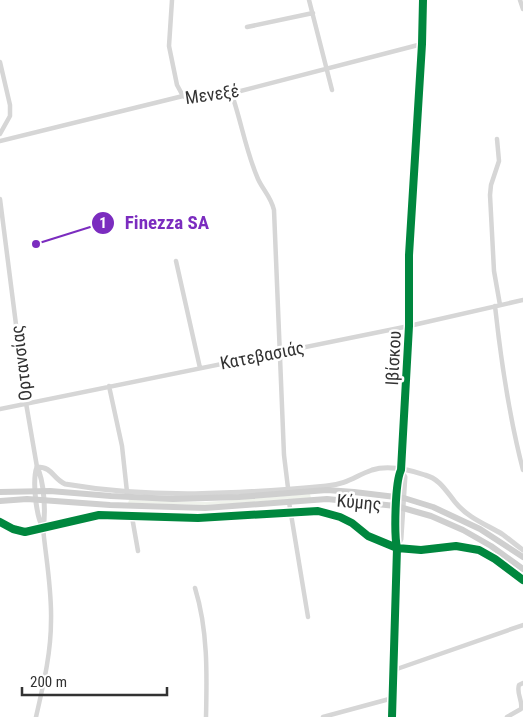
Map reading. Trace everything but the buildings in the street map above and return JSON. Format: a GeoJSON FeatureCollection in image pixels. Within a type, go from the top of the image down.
{"type":"FeatureCollection","features":[{"type":"Feature","properties":{"kind":"main road","name":"Κύμης"},"geometry":{"type":"LineString","coordinates":[[0,492],[39,491],[173,499],[231,498],[327,490],[354,492],[400,498],[433,507],[467,521],[523,557]]}},
{"type":"Feature","properties":{"kind":"main road","name":"Κύμης"},"geometry":{"type":"LineString","coordinates":[[0,501],[40,500],[110,505],[205,508],[339,500],[400,507],[431,516],[463,530],[491,546],[523,569]]}},
{"type":"Feature","properties":{"kind":"street"},"geometry":{"type":"LineString","coordinates":[[172,0],[169,46],[177,85],[183,96]]}},
{"type":"Feature","properties":{"kind":"street"},"geometry":{"type":"LineString","coordinates":[[309,0],[332,90]]}},
{"type":"Feature","properties":{"kind":"street","name":"Ιβίσκου"},"geometry":{"type":"LineString","coordinates":[[392,717],[397,548],[401,539],[400,498],[405,477],[401,470],[410,326],[409,255],[423,0]]}},
{"type":"Feature","properties":{"kind":"street"},"geometry":{"type":"LineString","coordinates":[[520,0],[523,9]]}},
{"type":"Feature","properties":{"kind":"street"},"geometry":{"type":"LineString","coordinates":[[247,27],[313,13]]}},
{"type":"Feature","properties":{"kind":"street","name":"Μενεξέ"},"geometry":{"type":"LineString","coordinates":[[0,140],[183,96],[189,99],[228,94],[422,44]]}},
{"type":"Feature","properties":{"kind":"street"},"geometry":{"type":"LineString","coordinates":[[0,62],[10,106],[10,116],[0,134]]}},
{"type":"Feature","properties":{"kind":"street"},"geometry":{"type":"LineString","coordinates":[[228,94],[234,101],[257,177],[273,204],[281,352],[284,455],[288,488]]}},
{"type":"Feature","properties":{"kind":"street"},"geometry":{"type":"LineString","coordinates":[[497,139],[499,161],[491,185],[490,195],[498,340],[510,411],[523,470]]}},
{"type":"Feature","properties":{"kind":"street","name":"Ορτανσίας"},"geometry":{"type":"LineString","coordinates":[[0,198],[26,403],[37,467]]}},
{"type":"Feature","properties":{"kind":"street"},"geometry":{"type":"LineString","coordinates":[[176,261],[200,368]]}},
{"type":"Feature","properties":{"kind":"street","name":"Κατεβασιάς"},"geometry":{"type":"LineString","coordinates":[[0,409],[410,326],[523,300]]}},
{"type":"Feature","properties":{"kind":"street"},"geometry":{"type":"LineString","coordinates":[[109,386],[122,446],[127,492]]}},
{"type":"Feature","properties":{"kind":"street"},"geometry":{"type":"LineString","coordinates":[[36,717],[45,677],[51,622],[51,602],[43,528],[39,520],[39,491],[34,473],[37,467],[49,470],[64,484],[112,492],[194,494],[340,484],[379,468],[401,470],[426,475],[435,479],[464,512],[502,534],[523,550]]}},
{"type":"Feature","properties":{"kind":"street"},"geometry":{"type":"LineString","coordinates":[[289,502],[308,617]]}},
{"type":"Feature","properties":{"kind":"street"},"geometry":{"type":"LineString","coordinates":[[0,522],[20,531],[31,531],[88,516],[198,518],[318,510],[334,514],[352,523],[368,536],[397,548],[421,550],[449,546],[471,548],[495,559],[523,580]]}},
{"type":"Feature","properties":{"kind":"street"},"geometry":{"type":"LineString","coordinates":[[132,517],[138,551]]}},
{"type":"Feature","properties":{"kind":"street"},"geometry":{"type":"LineString","coordinates":[[195,588],[205,629],[206,717]]}},
{"type":"Feature","properties":{"kind":"street"},"geometry":{"type":"LineString","coordinates":[[394,670],[523,626]]}},
{"type":"Feature","properties":{"kind":"street"},"geometry":{"type":"LineString","coordinates":[[507,717],[516,715],[520,711],[522,706],[518,690],[519,686],[523,683]]}},
{"type":"Feature","properties":{"kind":"street"},"geometry":{"type":"LineString","coordinates":[[323,717],[393,698]]}},
{"type":"Feature","properties":{"kind":"shaded area"},"geometry":{"type":"Polygon","coordinates":[[[310,494],[311,498],[206,505],[128,503],[129,500],[206,502],[310,494]]]}},
{"type":"Feature","properties":{"kind":"cycle path"},"geometry":{"type":"LineString","coordinates":[[392,717],[397,548],[396,508],[397,485],[401,470],[409,326],[409,255],[423,0]]}},
{"type":"Feature","properties":{"kind":"cycle path"},"geometry":{"type":"LineString","coordinates":[[0,522],[13,529],[25,532],[99,515],[198,518],[318,511],[340,517],[352,523],[368,536],[397,548],[421,550],[456,546],[479,550],[495,559],[523,580]]}},
{"type":"Feature","properties":{"kind":"place","name":"Finezza SA"},"geometry":{"type":"Point","coordinates":[36,244]}}]}
